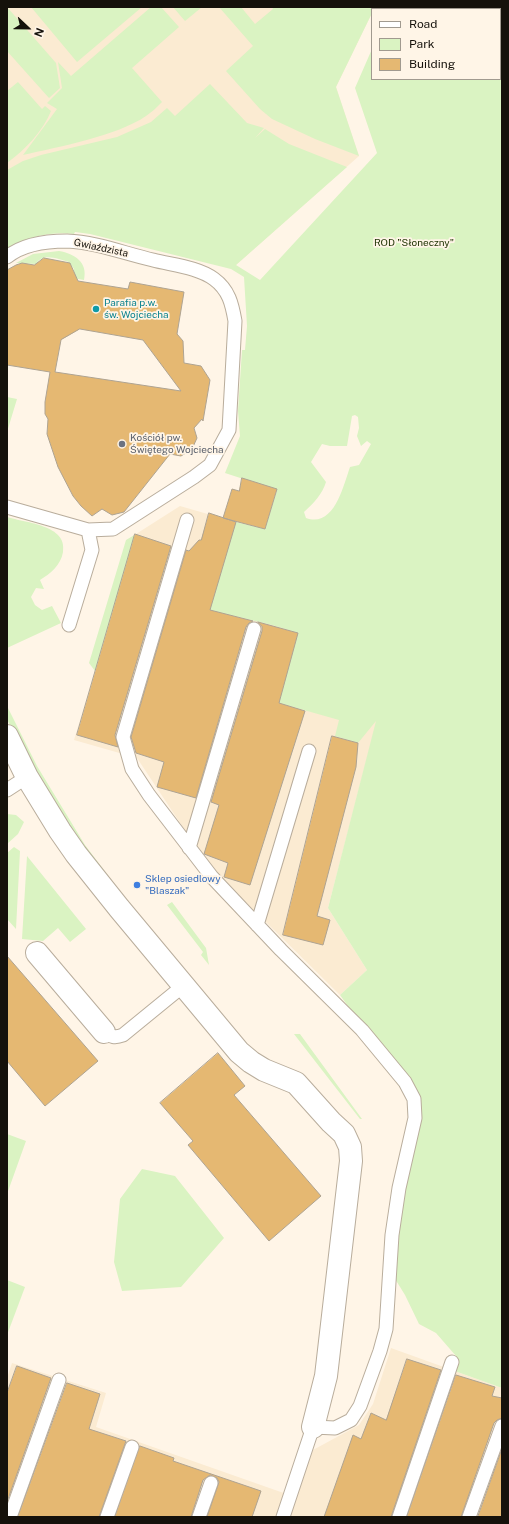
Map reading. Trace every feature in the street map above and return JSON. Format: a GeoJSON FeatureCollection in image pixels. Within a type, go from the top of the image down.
{"type":"FeatureCollection","features":[{"type":"Feature","properties":{"kind":"street"},"geometry":{"type":"LineString","coordinates":[[7,736],[27,778],[76,854],[183,986],[239,1052],[251,1062],[276,1076],[296,1083],[331,1122],[344,1134],[350,1147],[351,1161],[326,1376],[313,1426]]}},
{"type":"Feature","properties":{"kind":"street"},"geometry":{"type":"LineString","coordinates":[[37,953],[104,1032]]}},
{"type":"Feature","properties":{"kind":"lane","name":"Gwiaździsta"},"geometry":{"type":"LineString","coordinates":[[7,257],[24,246],[68,241],[90,244],[196,271],[213,278],[225,288],[232,303],[235,321],[229,430],[210,465],[194,477],[113,529],[88,530],[7,507]]}},
{"type":"Feature","properties":{"kind":"lane"},"geometry":{"type":"LineString","coordinates":[[187,520],[123,737],[132,769],[149,795],[212,877],[362,1030],[404,1082],[414,1099],[415,1118],[399,1188],[392,1235],[386,1329],[380,1351],[360,1406],[351,1420],[335,1428],[313,1426],[283,1517]]}},
{"type":"Feature","properties":{"kind":"lane"},"geometry":{"type":"LineString","coordinates":[[69,625],[92,550],[88,530]]}},
{"type":"Feature","properties":{"kind":"lane"},"geometry":{"type":"LineString","coordinates":[[190,848],[254,630]]}},
{"type":"Feature","properties":{"kind":"lane"},"geometry":{"type":"LineString","coordinates":[[258,925],[310,751]]}},
{"type":"Feature","properties":{"kind":"lane"},"geometry":{"type":"LineString","coordinates":[[7,790],[27,778]]}},
{"type":"Feature","properties":{"kind":"lane"},"geometry":{"type":"LineString","coordinates":[[104,1032],[110,1036],[117,1037],[123,1035],[183,986]]}},
{"type":"Feature","properties":{"kind":"lane"},"geometry":{"type":"LineString","coordinates":[[399,1517],[452,1362]]}},
{"type":"Feature","properties":{"kind":"lane"},"geometry":{"type":"LineString","coordinates":[[10,1517],[59,1380]]}},
{"type":"Feature","properties":{"kind":"lane"},"geometry":{"type":"LineString","coordinates":[[469,1517],[502,1426]]}},
{"type":"Feature","properties":{"kind":"lane"},"geometry":{"type":"LineString","coordinates":[[107,1517],[132,1447]]}},
{"type":"Feature","properties":{"kind":"lane"},"geometry":{"type":"LineString","coordinates":[[198,1517],[211,1483]]}},
{"type":"Feature","properties":{"kind":"shaded area"},"geometry":{"type":"Polygon","coordinates":[[[7,7],[375,7],[371,8],[371,15],[336,87],[359,156],[236,265],[144,217],[26,225],[7,241],[7,7]]]}},
{"type":"Feature","properties":{"kind":"shaded area"},"geometry":{"type":"Polygon","coordinates":[[[180,506],[242,524],[380,646],[377,720],[328,908],[367,970],[340,995],[208,865],[137,758],[74,740],[136,534],[180,506]]]}},
{"type":"Feature","properties":{"kind":"shaded area"},"geometry":{"type":"Polygon","coordinates":[[[391,1348],[502,1388],[502,1517],[7,1517],[7,1378],[12,1363],[106,1393],[96,1427],[295,1497],[313,1450],[359,1425],[373,1404],[391,1348]]]}},
{"type":"Feature","properties":{"kind":"green space"},"geometry":{"type":"Polygon","coordinates":[[[7,7],[56,63],[60,88],[49,98],[7,51],[7,7]]]}},
{"type":"Feature","properties":{"kind":"green space"},"geometry":{"type":"Polygon","coordinates":[[[31,7],[142,7],[77,62],[31,7]]]}},
{"type":"Feature","properties":{"kind":"green space"},"geometry":{"type":"Polygon","coordinates":[[[151,7],[161,7],[179,27],[132,68],[162,102],[146,116],[134,123],[104,135],[23,155],[57,109],[47,103],[62,88],[58,62],[71,76],[151,7]]]}},
{"type":"Feature","properties":{"kind":"green space"},"geometry":{"type":"Polygon","coordinates":[[[173,7],[202,7],[185,21],[173,7]]]}},
{"type":"Feature","properties":{"kind":"green space"},"geometry":{"type":"Polygon","coordinates":[[[219,7],[241,7],[255,24],[273,9],[272,7],[375,7],[371,8],[371,15],[336,87],[359,156],[315,139],[272,119],[260,109],[226,71],[253,46],[219,7]]]}},
{"type":"Feature","properties":{"kind":"green space","name":"ROD \"Słoneczny\""},"geometry":{"type":"Polygon","coordinates":[[[375,7],[502,7],[502,1388],[452,1370],[456,1356],[436,1333],[419,1324],[405,1295],[392,1274],[414,1099],[340,995],[367,970],[328,908],[376,721],[358,743],[335,736],[339,720],[279,703],[298,633],[272,625],[209,610],[236,522],[265,529],[277,490],[225,473],[240,436],[238,411],[242,350],[245,350],[247,326],[244,277],[231,269],[90,234],[75,232],[74,234],[57,233],[31,238],[7,249],[7,170],[23,161],[41,155],[117,137],[151,122],[167,108],[175,116],[210,84],[247,123],[264,128],[255,138],[265,129],[289,144],[347,167],[236,265],[260,280],[377,153],[355,88],[371,51],[371,80],[501,80],[501,8],[375,7]],[[355,415],[352,416],[347,446],[330,446],[322,444],[311,462],[326,482],[323,490],[304,512],[306,518],[316,520],[324,517],[330,512],[340,495],[350,467],[359,465],[371,444],[367,441],[361,446],[357,436],[359,428],[358,417],[355,415]]]}},
{"type":"Feature","properties":{"kind":"green space"},"geometry":{"type":"Polygon","coordinates":[[[18,82],[42,109],[45,106],[51,111],[33,140],[7,163],[7,91],[18,82]]]}},
{"type":"Feature","properties":{"kind":"green space"},"geometry":{"type":"Polygon","coordinates":[[[59,251],[70,254],[79,260],[84,268],[84,280],[73,278],[74,269],[69,262],[56,258],[43,258],[36,264],[16,263],[33,254],[59,251]]]}},
{"type":"Feature","properties":{"kind":"green space"},"geometry":{"type":"Polygon","coordinates":[[[7,397],[17,399],[7,432],[7,397]]]}},
{"type":"Feature","properties":{"kind":"green space"},"geometry":{"type":"Polygon","coordinates":[[[7,517],[44,527],[52,531],[59,536],[63,543],[63,552],[60,561],[54,569],[40,580],[44,589],[36,588],[31,597],[35,605],[42,610],[52,606],[61,623],[7,648],[7,517]]]}},
{"type":"Feature","properties":{"kind":"green space"},"geometry":{"type":"Polygon","coordinates":[[[136,534],[95,671],[89,663],[126,540],[136,534]]]}},
{"type":"Feature","properties":{"kind":"green space"},"geometry":{"type":"Polygon","coordinates":[[[7,706],[37,766],[85,845],[116,886],[113,889],[80,848],[14,734],[7,719],[7,706]]]}},
{"type":"Feature","properties":{"kind":"green space"},"geometry":{"type":"Polygon","coordinates":[[[7,814],[16,815],[24,822],[18,834],[7,844],[7,814]]]}},
{"type":"Feature","properties":{"kind":"green space"},"geometry":{"type":"Polygon","coordinates":[[[14,847],[20,851],[16,929],[7,919],[7,853],[14,847]]]}},
{"type":"Feature","properties":{"kind":"green space"},"geometry":{"type":"Polygon","coordinates":[[[27,856],[86,929],[70,942],[58,928],[43,941],[22,939],[27,856]]]}},
{"type":"Feature","properties":{"kind":"green space"},"geometry":{"type":"Polygon","coordinates":[[[172,902],[206,948],[209,965],[201,955],[203,952],[167,905],[172,902]]]}},
{"type":"Feature","properties":{"kind":"green space"},"geometry":{"type":"Polygon","coordinates":[[[294,1034],[300,1034],[362,1119],[360,1119],[294,1034]]]}},
{"type":"Feature","properties":{"kind":"green space"},"geometry":{"type":"Polygon","coordinates":[[[7,1134],[26,1141],[7,1194],[7,1134]]]}},
{"type":"Feature","properties":{"kind":"green space"},"geometry":{"type":"Polygon","coordinates":[[[142,1169],[175,1176],[224,1238],[181,1287],[122,1291],[114,1262],[120,1199],[142,1169]]]}},
{"type":"Feature","properties":{"kind":"green space"},"geometry":{"type":"Polygon","coordinates":[[[7,1280],[25,1287],[7,1335],[7,1280]]]}},
{"type":"Feature","properties":{"kind":"building"},"geometry":{"type":"Polygon","coordinates":[[[44,258],[70,263],[78,281],[128,289],[130,282],[184,292],[177,334],[183,341],[184,363],[201,366],[210,380],[203,421],[202,419],[194,428],[197,438],[192,449],[181,456],[170,454],[124,512],[112,515],[102,509],[92,516],[73,496],[58,467],[47,434],[48,419],[45,414],[45,402],[50,372],[7,365],[7,270],[22,263],[34,265],[44,258]],[[80,329],[61,340],[55,372],[181,391],[143,340],[80,329]]]}},
{"type":"Feature","properties":{"kind":"building"},"geometry":{"type":"Polygon","coordinates":[[[242,478],[277,489],[265,529],[223,518],[232,489],[239,491],[242,478]]]}},
{"type":"Feature","properties":{"kind":"building"},"geometry":{"type":"Polygon","coordinates":[[[209,513],[236,522],[210,610],[253,621],[246,627],[196,798],[157,787],[164,762],[136,753],[131,737],[186,550],[189,551],[199,540],[201,540],[209,513]]]}},
{"type":"Feature","properties":{"kind":"building"},"geometry":{"type":"Polygon","coordinates":[[[135,534],[171,546],[115,735],[118,747],[77,735],[135,534]]]}},
{"type":"Feature","properties":{"kind":"building"},"geometry":{"type":"Polygon","coordinates":[[[258,622],[298,633],[279,703],[305,711],[250,885],[224,877],[228,863],[204,854],[219,805],[211,802],[262,631],[262,627],[258,622]]]}},
{"type":"Feature","properties":{"kind":"building"},"geometry":{"type":"Polygon","coordinates":[[[332,736],[358,743],[356,767],[317,916],[330,920],[323,945],[283,935],[332,736]]]}},
{"type":"Feature","properties":{"kind":"building"},"geometry":{"type":"Polygon","coordinates":[[[7,956],[98,1061],[45,1106],[7,1061],[7,956]]]}},
{"type":"Feature","properties":{"kind":"building"},"geometry":{"type":"Polygon","coordinates":[[[218,1053],[245,1086],[234,1095],[321,1196],[269,1241],[188,1145],[193,1141],[160,1103],[218,1053]]]}},
{"type":"Feature","properties":{"kind":"building"},"geometry":{"type":"Polygon","coordinates":[[[407,1359],[441,1370],[391,1517],[324,1517],[353,1435],[361,1439],[371,1413],[386,1420],[407,1359]]]}},
{"type":"Feature","properties":{"kind":"building"},"geometry":{"type":"Polygon","coordinates":[[[17,1366],[51,1378],[7,1502],[7,1393],[17,1366]]]}},
{"type":"Feature","properties":{"kind":"building"},"geometry":{"type":"Polygon","coordinates":[[[456,1375],[495,1387],[492,1396],[502,1398],[502,1418],[494,1423],[461,1517],[407,1517],[456,1375]]]}},
{"type":"Feature","properties":{"kind":"building"},"geometry":{"type":"Polygon","coordinates":[[[67,1383],[100,1394],[89,1429],[126,1441],[99,1517],[18,1517],[67,1383]]]}},
{"type":"Feature","properties":{"kind":"building"},"geometry":{"type":"Polygon","coordinates":[[[140,1446],[174,1458],[173,1461],[261,1491],[252,1517],[207,1517],[219,1482],[217,1478],[210,1475],[203,1480],[191,1517],[115,1517],[140,1446]]]}},
{"type":"Feature","properties":{"kind":"building"},"geometry":{"type":"Polygon","coordinates":[[[502,1449],[502,1517],[478,1517],[502,1449]]]}},
{"type":"Feature","properties":{"kind":"place","name":"Parafia p.w. św. Wojciecha"},"geometry":{"type":"Point","coordinates":[96,309]}},
{"type":"Feature","properties":{"kind":"place","name":"Kościół pw. Świętego Wojciecha"},"geometry":{"type":"Point","coordinates":[122,444]}},
{"type":"Feature","properties":{"kind":"place","name":"Sklep osiedlowy \"Blaszak\""},"geometry":{"type":"Point","coordinates":[137,885]}}]}
